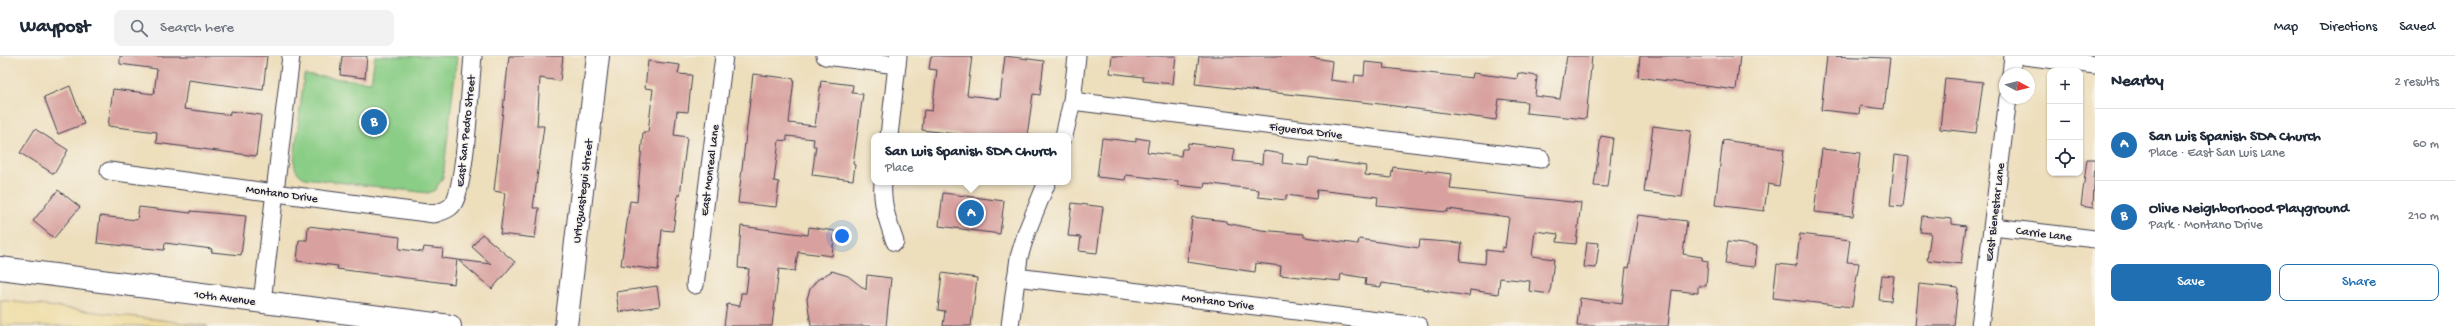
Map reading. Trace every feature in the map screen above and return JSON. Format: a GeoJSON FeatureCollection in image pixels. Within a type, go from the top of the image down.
{"type":"FeatureCollection","features":[{"type":"Feature","properties":{"kind":"main road","name":"Urtuzuastegui Street"},"geometry":{"type":"LineString","coordinates":[[566,326],[598,56]]}},
{"type":"Feature","properties":{"kind":"main road","name":"10th Avenue"},"geometry":{"type":"LineString","coordinates":[[0,268],[450,326]]}},
{"type":"Feature","properties":{"kind":"street"},"geometry":{"type":"LineString","coordinates":[[262,302],[291,56]]}},
{"type":"Feature","properties":{"kind":"street","name":"East San Pedro Street"},"geometry":{"type":"LineString","coordinates":[[452,205],[460,184],[473,56]]}},
{"type":"Feature","properties":{"kind":"street","name":"East Monreal Lane"},"geometry":{"type":"LineString","coordinates":[[695,285],[724,56]]}},
{"type":"Feature","properties":{"kind":"street"},"geometry":{"type":"LineString","coordinates":[[825,56],[897,61],[889,133]]}},
{"type":"Feature","properties":{"kind":"street"},"geometry":{"type":"LineString","coordinates":[[1065,133],[1072,101],[1077,56]]}},
{"type":"Feature","properties":{"kind":"street"},"geometry":{"type":"LineString","coordinates":[[2012,68],[2013,56]]}},
{"type":"Feature","properties":{"kind":"street"},"geometry":{"type":"LineString","coordinates":[[2024,56],[2095,65]]}},
{"type":"Feature","properties":{"kind":"street","name":"Figueroa Drive"},"geometry":{"type":"LineString","coordinates":[[1072,101],[1541,159]]}},
{"type":"Feature","properties":{"kind":"street","name":"East Bienestar Lane"},"geometry":{"type":"LineString","coordinates":[[1980,326],[2007,104]]}},
{"type":"Feature","properties":{"kind":"street","name":"Montano Drive"},"geometry":{"type":"LineString","coordinates":[[109,171],[434,214],[452,205]]}},
{"type":"Feature","properties":{"kind":"street"},"geometry":{"type":"LineString","coordinates":[[883,185],[882,193],[887,221],[895,242]]}},
{"type":"Feature","properties":{"kind":"street"},"geometry":{"type":"LineString","coordinates":[[1010,326],[1019,257],[1027,231],[1046,185]]}},
{"type":"Feature","properties":{"kind":"street","name":"Carrie Lane"},"geometry":{"type":"LineString","coordinates":[[1993,227],[2095,239]]}},
{"type":"Feature","properties":{"kind":"street","name":"Montano Drive"},"geometry":{"type":"LineString","coordinates":[[1016,277],[1419,326]]}},
{"type":"Feature","properties":{"kind":"green space"},"geometry":{"type":"Polygon","coordinates":[[[375,56],[457,56],[443,177],[435,190],[428,193],[305,178],[298,173],[296,169],[294,161],[304,75],[371,82],[375,56]]]}},
{"type":"Feature","properties":{"kind":"sand"},"geometry":{"type":"Polygon","coordinates":[[[0,300],[208,326],[0,326],[0,300]]]}},
{"type":"Feature","properties":{"kind":"building"},"geometry":{"type":"Polygon","coordinates":[[[120,56],[267,56],[263,90],[188,80],[184,109],[230,115],[230,111],[261,115],[256,156],[156,143],[157,132],[108,126],[113,89],[154,94],[157,69],[120,64],[120,56]]]}},
{"type":"Feature","properties":{"kind":"building"},"geometry":{"type":"Polygon","coordinates":[[[342,56],[367,56],[365,78],[340,75],[342,56]]]}},
{"type":"Feature","properties":{"kind":"building"},"geometry":{"type":"Polygon","coordinates":[[[509,56],[563,56],[560,81],[540,78],[537,126],[544,126],[533,208],[539,208],[535,238],[500,234],[505,193],[494,191],[509,56]]]}},
{"type":"Feature","properties":{"kind":"building"},"geometry":{"type":"Polygon","coordinates":[[[931,56],[972,56],[967,95],[1000,99],[1005,56],[1044,61],[1040,95],[1033,94],[1027,133],[946,133],[922,130],[924,110],[932,111],[937,70],[929,69],[931,56]]]}},
{"type":"Feature","properties":{"kind":"building"},"geometry":{"type":"Polygon","coordinates":[[[1112,56],[1176,56],[1173,84],[1143,81],[1143,77],[1110,73],[1112,56]]]}},
{"type":"Feature","properties":{"kind":"building"},"geometry":{"type":"Polygon","coordinates":[[[1199,56],[1305,56],[1332,61],[1330,80],[1354,83],[1355,75],[1364,76],[1365,62],[1385,64],[1384,68],[1472,78],[1473,73],[1517,79],[1518,73],[1537,76],[1535,96],[1560,99],[1567,56],[1592,56],[1586,119],[1526,113],[1527,102],[1499,99],[1496,120],[1380,104],[1195,84],[1199,56]]]}},
{"type":"Feature","properties":{"kind":"building"},"geometry":{"type":"Polygon","coordinates":[[[1640,56],[1740,56],[1736,90],[1638,77],[1640,56]]]}},
{"type":"Feature","properties":{"kind":"building"},"geometry":{"type":"Polygon","coordinates":[[[1827,56],[1890,58],[1884,109],[1860,106],[1859,114],[1821,110],[1827,56]]]}},
{"type":"Feature","properties":{"kind":"building"},"geometry":{"type":"Polygon","coordinates":[[[648,61],[680,65],[678,74],[692,75],[688,112],[677,111],[674,135],[687,137],[680,196],[678,195],[673,231],[662,230],[658,270],[621,265],[630,201],[637,202],[643,132],[648,132],[653,89],[645,88],[648,61]]]}},
{"type":"Feature","properties":{"kind":"building"},"geometry":{"type":"Polygon","coordinates":[[[753,74],[794,79],[789,123],[815,126],[821,81],[853,85],[852,93],[863,94],[853,164],[855,165],[853,180],[812,175],[816,146],[813,146],[814,139],[787,136],[787,141],[779,140],[774,181],[779,182],[776,207],[738,203],[753,74]]]}},
{"type":"Feature","properties":{"kind":"building"},"geometry":{"type":"Polygon","coordinates":[[[1945,78],[1983,82],[1976,133],[1940,129],[1945,78]]]}},
{"type":"Feature","properties":{"kind":"building"},"geometry":{"type":"Polygon","coordinates":[[[70,86],[84,124],[58,134],[44,97],[70,86]]]}},
{"type":"Feature","properties":{"kind":"building"},"geometry":{"type":"Polygon","coordinates":[[[1653,126],[1691,131],[1682,197],[1644,192],[1653,126]]]}},
{"type":"Feature","properties":{"kind":"building"},"geometry":{"type":"Polygon","coordinates":[[[35,129],[68,150],[54,174],[20,153],[35,129]]]}},
{"type":"Feature","properties":{"kind":"building"},"geometry":{"type":"Polygon","coordinates":[[[1601,136],[1613,138],[1607,187],[1594,186],[1601,136]]]}},
{"type":"Feature","properties":{"kind":"building"},"geometry":{"type":"Polygon","coordinates":[[[1102,138],[1136,142],[1136,138],[1149,140],[1147,152],[1181,156],[1182,149],[1187,149],[1188,143],[1235,149],[1233,161],[1262,164],[1263,151],[1283,154],[1282,163],[1308,166],[1309,158],[1366,166],[1365,175],[1391,178],[1393,167],[1452,174],[1450,189],[1581,203],[1576,244],[1557,242],[1558,234],[1535,231],[1532,256],[1554,259],[1550,294],[1529,291],[1530,281],[1500,278],[1498,294],[1470,290],[1469,296],[1382,283],[1381,287],[1365,285],[1366,278],[1341,274],[1340,281],[1280,275],[1281,266],[1256,263],[1255,272],[1187,262],[1192,217],[1226,221],[1226,223],[1261,230],[1304,234],[1304,237],[1358,244],[1359,239],[1419,248],[1420,240],[1462,243],[1460,261],[1485,264],[1486,250],[1502,252],[1502,247],[1505,248],[1509,217],[1448,209],[1447,212],[1377,205],[1378,197],[1317,190],[1316,199],[1286,195],[1286,200],[1258,197],[1259,190],[1205,183],[1204,188],[1178,185],[1178,181],[1126,175],[1125,180],[1097,177],[1102,138]]]}},
{"type":"Feature","properties":{"kind":"building"},"geometry":{"type":"Polygon","coordinates":[[[1723,140],[1784,149],[1779,186],[1768,184],[1764,211],[1715,205],[1723,140]]]}},
{"type":"Feature","properties":{"kind":"building"},"geometry":{"type":"Polygon","coordinates":[[[1822,149],[1860,153],[1853,216],[1814,212],[1822,149]]]}},
{"type":"Feature","properties":{"kind":"building"},"geometry":{"type":"Polygon","coordinates":[[[1895,155],[1909,157],[1903,207],[1890,206],[1895,155]]]}},
{"type":"Feature","properties":{"kind":"building"},"geometry":{"type":"Polygon","coordinates":[[[2087,159],[2095,159],[2093,208],[2081,206],[2087,159]]]}},
{"type":"Feature","properties":{"kind":"building"},"geometry":{"type":"Polygon","coordinates":[[[58,190],[80,207],[54,238],[33,221],[58,190]]]}},
{"type":"Feature","properties":{"kind":"building"},"geometry":{"type":"Polygon","coordinates":[[[943,193],[1004,201],[1000,234],[939,226],[943,193]]]}},
{"type":"Feature","properties":{"kind":"building"},"geometry":{"type":"Polygon","coordinates":[[[1072,203],[1103,207],[1097,253],[1079,251],[1081,237],[1068,236],[1072,203]]]}},
{"type":"Feature","properties":{"kind":"building"},"geometry":{"type":"Polygon","coordinates":[[[139,207],[191,213],[191,211],[246,216],[241,255],[211,252],[212,249],[165,243],[164,250],[97,243],[100,216],[137,220],[139,207]]]}},
{"type":"Feature","properties":{"kind":"building"},"geometry":{"type":"Polygon","coordinates":[[[1638,215],[1687,221],[1683,254],[1702,257],[1702,260],[1708,261],[1706,286],[1698,286],[1698,293],[1672,290],[1668,326],[1577,326],[1580,298],[1622,304],[1626,267],[1629,268],[1638,215]]]}},
{"type":"Feature","properties":{"kind":"building"},"geometry":{"type":"Polygon","coordinates":[[[1922,216],[1952,219],[1952,224],[1966,226],[1961,264],[1927,260],[1931,233],[1920,232],[1922,216]]]}},
{"type":"Feature","properties":{"kind":"building"},"geometry":{"type":"Polygon","coordinates":[[[308,226],[400,237],[399,249],[423,252],[424,247],[443,249],[442,258],[457,260],[454,284],[337,269],[338,266],[297,261],[299,240],[307,240],[308,226]]]}},
{"type":"Feature","properties":{"kind":"building"},"geometry":{"type":"Polygon","coordinates":[[[741,226],[808,235],[809,227],[835,231],[832,256],[798,252],[795,271],[779,269],[772,326],[724,326],[727,304],[740,306],[741,293],[746,293],[749,269],[738,268],[741,226]]]}},
{"type":"Feature","properties":{"kind":"building"},"geometry":{"type":"Polygon","coordinates":[[[482,234],[515,262],[492,289],[458,260],[491,264],[472,247],[482,234]]]}},
{"type":"Feature","properties":{"kind":"building"},"geometry":{"type":"Polygon","coordinates":[[[1800,234],[1850,240],[1847,262],[1859,263],[1852,307],[1773,298],[1777,264],[1796,266],[1800,234]]]}},
{"type":"Feature","properties":{"kind":"building"},"geometry":{"type":"Polygon","coordinates":[[[1587,242],[1599,243],[1596,268],[1584,267],[1587,242]]]}},
{"type":"Feature","properties":{"kind":"building"},"geometry":{"type":"Polygon","coordinates":[[[1728,242],[1757,246],[1755,267],[1725,264],[1728,242]]]}},
{"type":"Feature","properties":{"kind":"building"},"geometry":{"type":"Polygon","coordinates":[[[832,271],[848,276],[866,290],[867,275],[891,278],[886,326],[811,326],[807,299],[810,289],[817,280],[832,271]]]}},
{"type":"Feature","properties":{"kind":"building"},"geometry":{"type":"Polygon","coordinates":[[[942,273],[977,278],[971,326],[943,326],[945,311],[938,310],[942,273]]]}},
{"type":"Feature","properties":{"kind":"building"},"geometry":{"type":"Polygon","coordinates":[[[1882,275],[1894,276],[1891,301],[1879,300],[1882,275]]]}},
{"type":"Feature","properties":{"kind":"building"},"geometry":{"type":"Polygon","coordinates":[[[1919,284],[1958,288],[1954,326],[1915,326],[1919,284]]]}},
{"type":"Feature","properties":{"kind":"building"},"geometry":{"type":"Polygon","coordinates":[[[657,286],[660,306],[619,312],[616,292],[657,286]]]}},
{"type":"Feature","properties":{"kind":"place","name":"Olive Neighborhood Playground"},"geometry":{"type":"Point","coordinates":[374,122]}},
{"type":"Feature","properties":{"kind":"place","name":"San Luis Spanish SDA Church"},"geometry":{"type":"Point","coordinates":[971,213]}}]}
